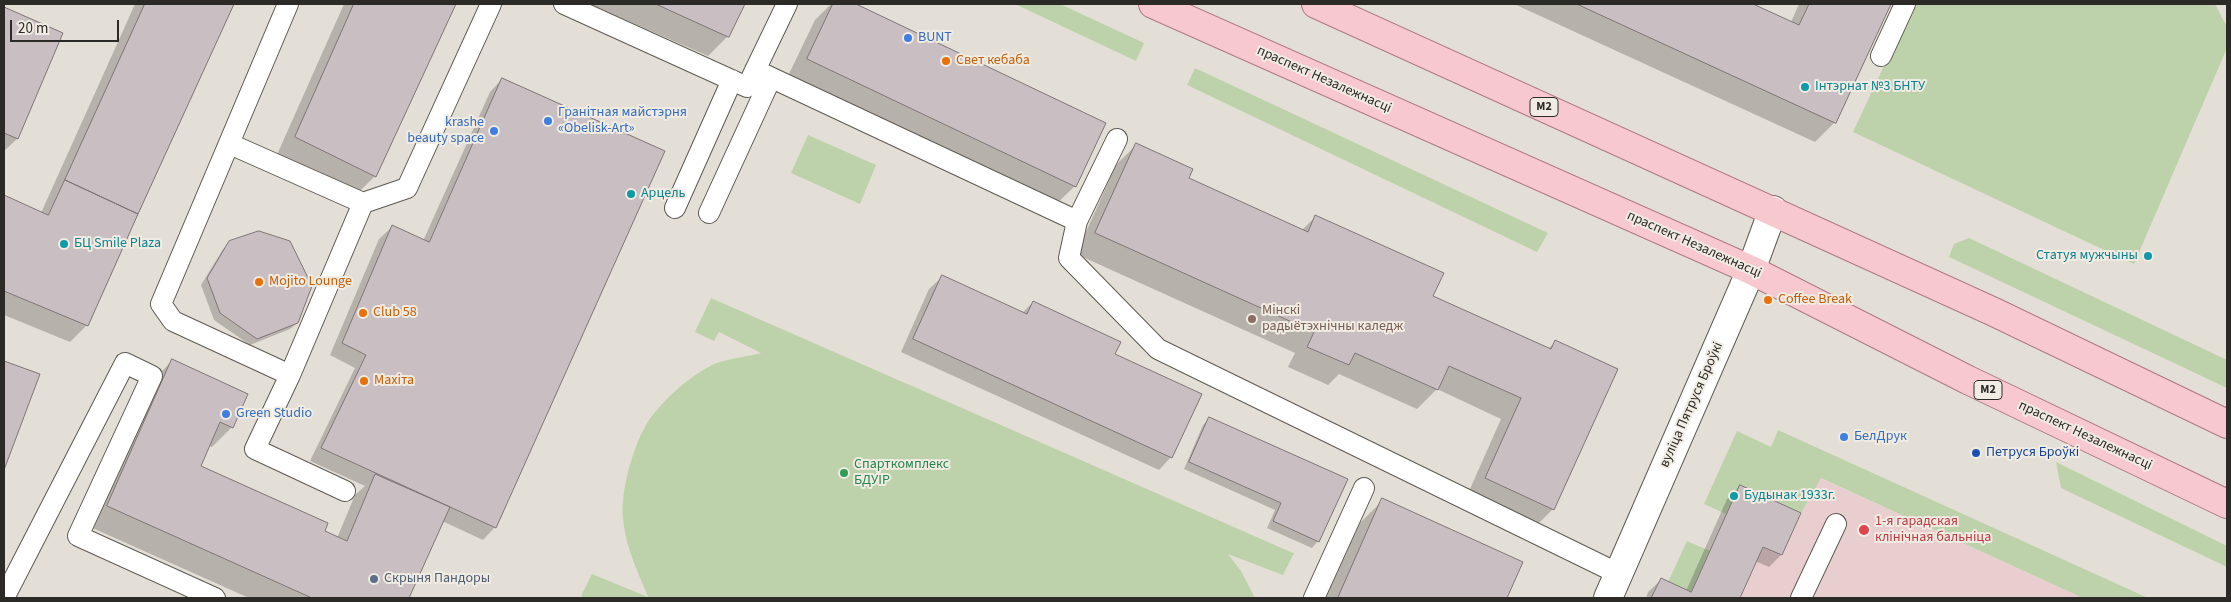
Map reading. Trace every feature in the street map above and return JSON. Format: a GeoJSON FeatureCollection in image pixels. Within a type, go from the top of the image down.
{"type":"FeatureCollection","features":[{"type":"Feature","properties":{"kind":"main road","name":"праспект Незалежнасці"},"geometry":{"type":"LineString","coordinates":[[1153,4],[1751,270],[1977,384],[2227,504]]}},
{"type":"Feature","properties":{"kind":"main road","name":"М2"},"geometry":{"type":"LineString","coordinates":[[1316,4],[1773,210],[1994,312],[2227,424]]}},
{"type":"Feature","properties":{"kind":"street","name":"вуліца Пятруся Броўкі"},"geometry":{"type":"LineString","coordinates":[[1608,598],[1751,270],[1773,210]]}},
{"type":"Feature","properties":{"kind":"lane"},"geometry":{"type":"LineString","coordinates":[[288,4],[161,304],[173,321],[290,375]]}},
{"type":"Feature","properties":{"kind":"lane"},"geometry":{"type":"LineString","coordinates":[[230,144],[363,203],[407,188],[491,4]]}},
{"type":"Feature","properties":{"kind":"lane"},"geometry":{"type":"LineString","coordinates":[[564,4],[747,87],[763,74]]}},
{"type":"Feature","properties":{"kind":"lane"},"geometry":{"type":"LineString","coordinates":[[709,213],[763,74],[787,4]]}},
{"type":"Feature","properties":{"kind":"lane"},"geometry":{"type":"LineString","coordinates":[[1881,56],[1906,4]]}},
{"type":"Feature","properties":{"kind":"lane"},"geometry":{"type":"LineString","coordinates":[[763,74],[1077,221]]}},
{"type":"Feature","properties":{"kind":"lane"},"geometry":{"type":"LineString","coordinates":[[675,208],[732,80]]}},
{"type":"Feature","properties":{"kind":"lane"},"geometry":{"type":"LineString","coordinates":[[1117,138],[1077,221],[1069,258],[1158,349],[1619,574]]}},
{"type":"Feature","properties":{"kind":"lane"},"geometry":{"type":"LineString","coordinates":[[345,492],[255,449],[290,375],[363,203]]}},
{"type":"Feature","properties":{"kind":"lane"},"geometry":{"type":"LineString","coordinates":[[4,598],[125,363],[152,376],[78,536],[215,598]]}},
{"type":"Feature","properties":{"kind":"lane"},"geometry":{"type":"LineString","coordinates":[[1314,598],[1364,488]]}},
{"type":"Feature","properties":{"kind":"lane"},"geometry":{"type":"LineString","coordinates":[[1800,598],[1836,524]]}},
{"type":"Feature","properties":{"kind":"shaded area","name":"1-я гарадская клінічная бальніца"},"geometry":{"type":"Polygon","coordinates":[[[1820,478],[2083,598],[1740,598],[1763,547],[1782,555],[1801,513],[1820,478]]]}},
{"type":"Feature","properties":{"kind":"green space"},"geometry":{"type":"Polygon","coordinates":[[[1015,4],[1060,4],[1144,43],[1136,61],[1015,4]]]}},
{"type":"Feature","properties":{"kind":"green space"},"geometry":{"type":"Polygon","coordinates":[[[1913,4],[2215,4],[2227,27],[2227,48],[2134,264],[1853,132],[1913,4]]]}},
{"type":"Feature","properties":{"kind":"green space"},"geometry":{"type":"Polygon","coordinates":[[[1195,68],[1548,233],[1537,252],[1187,85],[1195,68]]]}},
{"type":"Feature","properties":{"kind":"green space"},"geometry":{"type":"Polygon","coordinates":[[[808,135],[876,165],[860,204],[791,173],[808,135]]]}},
{"type":"Feature","properties":{"kind":"green space"},"geometry":{"type":"Polygon","coordinates":[[[1969,238],[2227,360],[2227,388],[1949,257],[1954,244],[1969,238]]]}},
{"type":"Feature","properties":{"kind":"green space","name":"Спарткомплекс БДУІР"},"geometry":{"type":"Polygon","coordinates":[[[711,298],[1294,553],[1283,575],[1228,554],[1241,571],[1255,598],[586,598],[581,596],[592,574],[648,597],[629,549],[623,518],[628,470],[641,434],[659,407],[677,389],[697,374],[722,361],[761,353],[719,332],[714,341],[695,332],[711,298]]]}},
{"type":"Feature","properties":{"kind":"green space"},"geometry":{"type":"Polygon","coordinates":[[[1778,430],[2148,598],[2083,598],[1821,478],[1801,513],[1740,485],[1726,514],[1704,504],[1737,431],[1771,447],[1778,430]]]}},
{"type":"Feature","properties":{"kind":"green space"},"geometry":{"type":"Polygon","coordinates":[[[2056,462],[2227,546],[2227,567],[2061,488],[2056,462]]]}},
{"type":"Feature","properties":{"kind":"green space"},"geometry":{"type":"Polygon","coordinates":[[[1687,541],[1710,551],[1691,592],[1668,582],[1687,541]]]}},
{"type":"Feature","properties":{"kind":"building"},"geometry":{"type":"Polygon","coordinates":[[[145,4],[234,4],[138,214],[65,180],[145,4]]]}},
{"type":"Feature","properties":{"kind":"building"},"geometry":{"type":"Polygon","coordinates":[[[354,4],[456,4],[376,177],[295,137],[354,4]]]}},
{"type":"Feature","properties":{"kind":"building"},"geometry":{"type":"Polygon","coordinates":[[[656,4],[745,4],[729,37],[656,4]]]}},
{"type":"Feature","properties":{"kind":"building"},"geometry":{"type":"Polygon","coordinates":[[[833,4],[856,4],[1106,123],[1076,187],[807,59],[833,4]]]}},
{"type":"Feature","properties":{"kind":"building","name":"Інтэрнат №3 БНТУ"},"geometry":{"type":"Polygon","coordinates":[[[1577,4],[1753,4],[1799,25],[1809,4],[1891,4],[1836,123],[1577,4]]]}},
{"type":"Feature","properties":{"kind":"building"},"geometry":{"type":"Polygon","coordinates":[[[4,7],[63,33],[18,139],[4,133],[4,7]]]}},
{"type":"Feature","properties":{"kind":"building"},"geometry":{"type":"Polygon","coordinates":[[[502,78],[665,151],[496,528],[321,448],[366,355],[342,343],[392,225],[429,242],[502,78]]]}},
{"type":"Feature","properties":{"kind":"building"},"geometry":{"type":"Polygon","coordinates":[[[1136,143],[1193,169],[1189,178],[1308,232],[1315,215],[1444,273],[1433,296],[1551,349],[1555,340],[1618,369],[1554,510],[1485,478],[1521,398],[1449,366],[1438,390],[1355,353],[1349,365],[1307,347],[1314,332],[1095,233],[1136,143]]]}},
{"type":"Feature","properties":{"kind":"building","name":"БЦ Smile Plaza"},"geometry":{"type":"Polygon","coordinates":[[[65,180],[138,214],[88,326],[4,291],[4,195],[48,215],[65,180]]]}},
{"type":"Feature","properties":{"kind":"building","name":"Mojito Lounge"},"geometry":{"type":"Polygon","coordinates":[[[259,231],[290,241],[312,286],[298,323],[257,339],[220,313],[207,278],[229,241],[259,231]]]}},
{"type":"Feature","properties":{"kind":"building"},"geometry":{"type":"Polygon","coordinates":[[[942,275],[1027,314],[1033,301],[1121,342],[1115,354],[1202,394],[1172,458],[913,339],[942,275]]]}},
{"type":"Feature","properties":{"kind":"building"},"geometry":{"type":"Polygon","coordinates":[[[172,359],[248,394],[233,428],[220,422],[201,466],[328,523],[325,531],[347,541],[375,474],[450,507],[409,598],[312,598],[107,506],[172,359]]]}},
{"type":"Feature","properties":{"kind":"building"},"geometry":{"type":"Polygon","coordinates":[[[4,361],[40,374],[4,470],[4,361]]]}},
{"type":"Feature","properties":{"kind":"building"},"geometry":{"type":"Polygon","coordinates":[[[1209,417],[1348,479],[1319,542],[1273,521],[1281,503],[1189,462],[1209,417]]]}},
{"type":"Feature","properties":{"kind":"building"},"geometry":{"type":"Polygon","coordinates":[[[1740,485],[1801,513],[1782,555],[1763,547],[1740,598],[1651,598],[1661,578],[1691,592],[1740,485]]]}},
{"type":"Feature","properties":{"kind":"building"},"geometry":{"type":"Polygon","coordinates":[[[1382,498],[1523,562],[1507,598],[1338,598],[1382,498]]]}},
{"type":"Feature","properties":{"kind":"place","name":"BUNT"},"geometry":{"type":"Point","coordinates":[908,38]}},
{"type":"Feature","properties":{"kind":"place","name":"Свет кебаба"},"geometry":{"type":"Point","coordinates":[946,61]}},
{"type":"Feature","properties":{"kind":"place","name":"Інтэрнат №3 БНТУ"},"geometry":{"type":"Point","coordinates":[1805,87]}},
{"type":"Feature","properties":{"kind":"place","name":"Гранітная майстэрня «Obelisk-Art»"},"geometry":{"type":"Point","coordinates":[548,121]}},
{"type":"Feature","properties":{"kind":"place","name":"krashe beauty space"},"geometry":{"type":"Point","coordinates":[494,131]}},
{"type":"Feature","properties":{"kind":"place","name":"Арцель"},"geometry":{"type":"Point","coordinates":[631,194]}},
{"type":"Feature","properties":{"kind":"place","name":"БЦ Smile Plaza"},"geometry":{"type":"Point","coordinates":[64,244]}},
{"type":"Feature","properties":{"kind":"place","name":"Статуя мужчыны"},"geometry":{"type":"Point","coordinates":[2148,256]}},
{"type":"Feature","properties":{"kind":"place","name":"Mojito Lounge"},"geometry":{"type":"Point","coordinates":[259,282]}},
{"type":"Feature","properties":{"kind":"place","name":"Coffee Break"},"geometry":{"type":"Point","coordinates":[1768,300]}},
{"type":"Feature","properties":{"kind":"place","name":"Club 58"},"geometry":{"type":"Point","coordinates":[363,313]}},
{"type":"Feature","properties":{"kind":"place","name":"Мінскі радыётэхнічны каледж"},"geometry":{"type":"Point","coordinates":[1252,319]}},
{"type":"Feature","properties":{"kind":"place","name":"Махіта"},"geometry":{"type":"Point","coordinates":[364,381]}},
{"type":"Feature","properties":{"kind":"place","name":"Green Studio"},"geometry":{"type":"Point","coordinates":[226,414]}},
{"type":"Feature","properties":{"kind":"place","name":"БелДрук"},"geometry":{"type":"Point","coordinates":[1844,437]}},
{"type":"Feature","properties":{"kind":"place","name":"Петруся Броўкі"},"geometry":{"type":"Point","coordinates":[1976,453]}},
{"type":"Feature","properties":{"kind":"place","name":"Спарткомплекс БДУІР"},"geometry":{"type":"Point","coordinates":[844,473]}},
{"type":"Feature","properties":{"kind":"place","name":"Будынак 1933г."},"geometry":{"type":"Point","coordinates":[1734,496]}},
{"type":"Feature","properties":{"kind":"place","name":"1-я гарадская клінічная бальніца"},"geometry":{"type":"Point","coordinates":[1864,530]}},
{"type":"Feature","properties":{"kind":"place","name":"Скрыня Пандоры"},"geometry":{"type":"Point","coordinates":[374,579]}}]}
